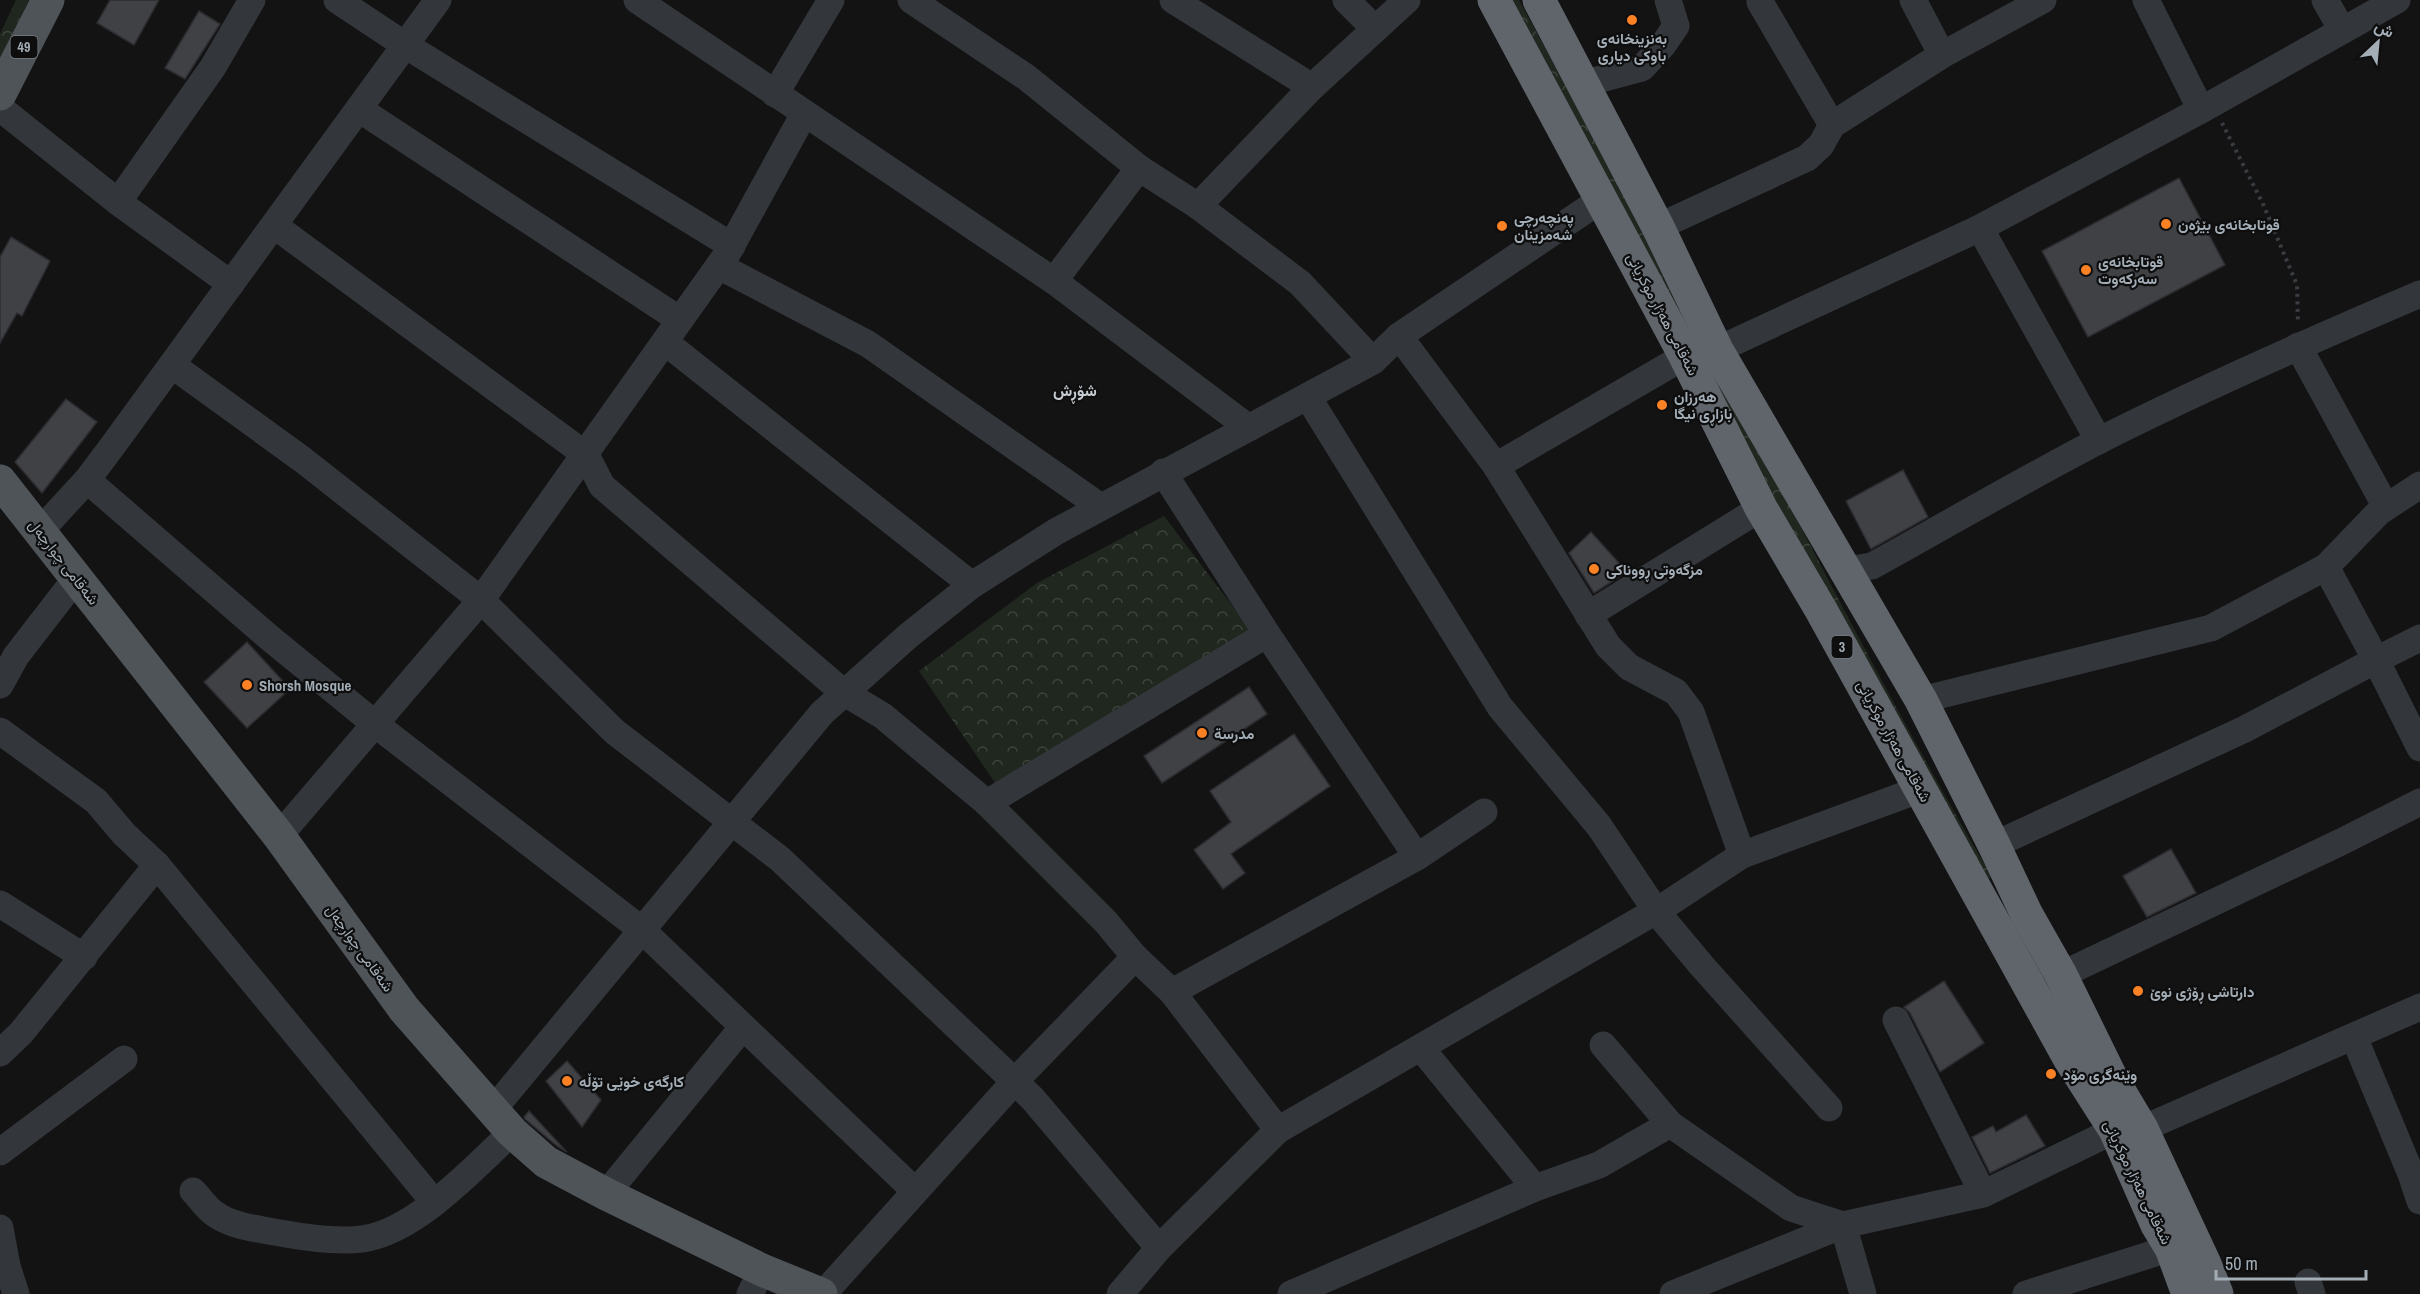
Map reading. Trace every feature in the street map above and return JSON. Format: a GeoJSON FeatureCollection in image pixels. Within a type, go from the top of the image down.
{"type":"FeatureCollection","features":[{"type":"Feature","properties":{"kind":"highway","name":"شەقامی ھەژار موکریانی"},"geometry":{"type":"LineString","coordinates":[[1494,0],[1685,356],[1761,508],[1821,610],[2069,1058],[2128,1130],[2205,1264],[2217,1294]]}},
{"type":"Feature","properties":{"kind":"highway","name":"شەقامی ھەژار موکریانی"},"geometry":{"type":"LineString","coordinates":[[1545,1],[1582,84],[1658,227],[1717,350],[1921,700],[2061,975],[2111,1077],[2157,1225],[2171,1248],[2188,1294]]}},
{"type":"Feature","properties":{"kind":"highway"},"geometry":{"type":"LineString","coordinates":[[1977,890],[1988,893],[2006,885],[1999,857]]}},
{"type":"Feature","properties":{"kind":"highway"},"geometry":{"type":"LineString","coordinates":[[2005,939],[2020,924],[2033,923]]}},
{"type":"Feature","properties":{"kind":"main road","name":"49"},"geometry":{"type":"LineString","coordinates":[[0,94],[48,0]]}},
{"type":"Feature","properties":{"kind":"main road","name":"شەقامی چوارچەل"},"geometry":{"type":"LineString","coordinates":[[0,483],[77,577],[279,836],[404,1010],[502,1122],[546,1162],[606,1194],[756,1282],[822,1294]]}},
{"type":"Feature","properties":{"kind":"street"},"geometry":{"type":"LineString","coordinates":[[118,202],[213,67],[252,0]]}},
{"type":"Feature","properties":{"kind":"street"},"geometry":{"type":"LineString","coordinates":[[337,0],[725,256],[868,344],[1101,507]]}},
{"type":"Feature","properties":{"kind":"street"},"geometry":{"type":"LineString","coordinates":[[40,531],[87,480],[438,0]]}},
{"type":"Feature","properties":{"kind":"street"},"geometry":{"type":"LineString","coordinates":[[637,0],[1054,281],[1249,428]]}},
{"type":"Feature","properties":{"kind":"street"},"geometry":{"type":"LineString","coordinates":[[775,94],[831,0]]}},
{"type":"Feature","properties":{"kind":"street"},"geometry":{"type":"LineString","coordinates":[[911,0],[1026,77],[1138,168],[1198,206],[1300,283],[1372,361]]}},
{"type":"Feature","properties":{"kind":"street"},"geometry":{"type":"LineString","coordinates":[[1173,0],[1312,87]]}},
{"type":"Feature","properties":{"kind":"street"},"geometry":{"type":"LineString","coordinates":[[1346,0],[1374,29]]}},
{"type":"Feature","properties":{"kind":"street"},"geometry":{"type":"LineString","coordinates":[[1198,206],[1312,87],[1407,0]]}},
{"type":"Feature","properties":{"kind":"street"},"geometry":{"type":"LineString","coordinates":[[1582,84],[1642,68],[1663,45],[1676,26],[1668,0]]}},
{"type":"Feature","properties":{"kind":"street"},"geometry":{"type":"LineString","coordinates":[[1914,0],[1942,55]]}},
{"type":"Feature","properties":{"kind":"street"},"geometry":{"type":"LineString","coordinates":[[1658,227],[1807,158],[1821,145],[1832,125],[1942,55],[2043,0]]}},
{"type":"Feature","properties":{"kind":"street"},"geometry":{"type":"LineString","coordinates":[[2146,0],[2206,106]]}},
{"type":"Feature","properties":{"kind":"street"},"geometry":{"type":"LineString","coordinates":[[2325,0],[2342,30]]}},
{"type":"Feature","properties":{"kind":"street"},"geometry":{"type":"LineString","coordinates":[[1717,350],[1980,228],[2397,0]]}},
{"type":"Feature","properties":{"kind":"street"},"geometry":{"type":"LineString","coordinates":[[1760,2],[1832,125]]}},
{"type":"Feature","properties":{"kind":"street"},"geometry":{"type":"LineString","coordinates":[[0,108],[118,202],[231,284]]}},
{"type":"Feature","properties":{"kind":"street"},"geometry":{"type":"LineString","coordinates":[[359,108],[673,331],[972,585]]}},
{"type":"Feature","properties":{"kind":"street"},"geometry":{"type":"LineString","coordinates":[[279,836],[481,600],[725,256],[804,114]]}},
{"type":"Feature","properties":{"kind":"street"},"geometry":{"type":"LineString","coordinates":[[1054,281],[1138,168]]}},
{"type":"Feature","properties":{"kind":"street"},"geometry":{"type":"LineString","coordinates":[[193,1191],[215,1214],[242,1225],[339,1240],[364,1239],[395,1229],[434,1202],[450,1190],[502,1122],[642,930],[822,713],[916,629],[972,585],[1057,531],[1163,472],[1308,398],[1372,361],[1398,336],[1602,199]]}},
{"type":"Feature","properties":{"kind":"street"},"geometry":{"type":"LineString","coordinates":[[274,226],[586,455],[602,486],[843,692],[883,716],[987,803],[1106,922],[1135,957],[1172,992],[1278,1130]]}},
{"type":"Feature","properties":{"kind":"street"},"geometry":{"type":"LineString","coordinates":[[1980,228],[2099,441]]}},
{"type":"Feature","properties":{"kind":"street"},"geometry":{"type":"LineString","coordinates":[[1846,570],[1872,566],[2099,441],[2298,346],[2420,294]]}},
{"type":"Feature","properties":{"kind":"street"},"geometry":{"type":"LineString","coordinates":[[1398,336],[1496,466],[1608,646],[1629,667],[1676,692],[1691,712],[1742,855]]}},
{"type":"Feature","properties":{"kind":"street"},"geometry":{"type":"LineString","coordinates":[[2298,346],[2386,507]]}},
{"type":"Feature","properties":{"kind":"street"},"geometry":{"type":"LineString","coordinates":[[1496,466],[1685,356]]}},
{"type":"Feature","properties":{"kind":"street"},"geometry":{"type":"LineString","coordinates":[[172,365],[303,460],[481,600],[615,732],[780,859],[1032,1098],[1159,1248]]}},
{"type":"Feature","properties":{"kind":"street"},"geometry":{"type":"LineString","coordinates":[[1308,398],[1500,707],[1599,826],[1656,911],[1829,1108]]}},
{"type":"Feature","properties":{"kind":"street"},"geometry":{"type":"LineString","coordinates":[[1163,472],[1267,634],[1417,857]]}},
{"type":"Feature","properties":{"kind":"street"},"geometry":{"type":"LineString","coordinates":[[87,480],[271,639],[375,724],[642,930],[915,1191]]}},
{"type":"Feature","properties":{"kind":"street"},"geometry":{"type":"LineString","coordinates":[[1921,700],[2211,628],[2326,567],[2386,507],[2420,485]]}},
{"type":"Feature","properties":{"kind":"street"},"geometry":{"type":"LineString","coordinates":[[1588,615],[1761,508]]}},
{"type":"Feature","properties":{"kind":"street"},"geometry":{"type":"LineString","coordinates":[[2326,567],[2420,748]]}},
{"type":"Feature","properties":{"kind":"street"},"geometry":{"type":"LineString","coordinates":[[0,684],[16,656],[77,577]]}},
{"type":"Feature","properties":{"kind":"street"},"geometry":{"type":"LineString","coordinates":[[987,803],[1267,634]]}},
{"type":"Feature","properties":{"kind":"street"},"geometry":{"type":"LineString","coordinates":[[1999,857],[2420,638]]}},
{"type":"Feature","properties":{"kind":"street"},"geometry":{"type":"LineString","coordinates":[[0,731],[96,801],[124,834],[157,865],[434,1202]]}},
{"type":"Feature","properties":{"kind":"street"},"geometry":{"type":"LineString","coordinates":[[1120,1294],[1159,1248],[1278,1130],[1656,911],[1742,855],[1921,789]]}},
{"type":"Feature","properties":{"kind":"street"},"geometry":{"type":"LineString","coordinates":[[2061,975],[2420,802]]}},
{"type":"Feature","properties":{"kind":"street"},"geometry":{"type":"LineString","coordinates":[[1172,992],[1417,857],[1484,812]]}},
{"type":"Feature","properties":{"kind":"street"},"geometry":{"type":"LineString","coordinates":[[0,1053],[21,1033],[157,865]]}},
{"type":"Feature","properties":{"kind":"street"},"geometry":{"type":"LineString","coordinates":[[0,904],[84,957]]}},
{"type":"Feature","properties":{"kind":"street"},"geometry":{"type":"LineString","coordinates":[[822,1294],[1015,1081],[1135,957]]}},
{"type":"Feature","properties":{"kind":"street"},"geometry":{"type":"LineString","coordinates":[[1673,1294],[1843,1225],[1983,1194],[2420,1007]]}},
{"type":"Feature","properties":{"kind":"street"},"geometry":{"type":"LineString","coordinates":[[1896,1020],[1983,1194]]}},
{"type":"Feature","properties":{"kind":"street"},"geometry":{"type":"LineString","coordinates":[[606,1194],[742,1028]]}},
{"type":"Feature","properties":{"kind":"street"},"geometry":{"type":"LineString","coordinates":[[2354,1037],[2416,1172],[2420,1201]]}},
{"type":"Feature","properties":{"kind":"street"},"geometry":{"type":"LineString","coordinates":[[1603,1045],[1670,1124],[1791,1208],[1843,1225]]}},
{"type":"Feature","properties":{"kind":"street"},"geometry":{"type":"LineString","coordinates":[[1421,1048],[1534,1188]]}},
{"type":"Feature","properties":{"kind":"street"},"geometry":{"type":"LineString","coordinates":[[0,1152],[124,1059]]}},
{"type":"Feature","properties":{"kind":"street"},"geometry":{"type":"LineString","coordinates":[[1291,1294],[1534,1188],[1599,1165],[1670,1124]]}},
{"type":"Feature","properties":{"kind":"street"},"geometry":{"type":"LineString","coordinates":[[1843,1225],[1863,1294]]}},
{"type":"Feature","properties":{"kind":"street"},"geometry":{"type":"LineString","coordinates":[[0,1228],[7,1266],[16,1294]]}},
{"type":"Feature","properties":{"kind":"street"},"geometry":{"type":"LineString","coordinates":[[2026,1294],[2171,1248]]}},
{"type":"Feature","properties":{"kind":"path"},"geometry":{"type":"LineString","coordinates":[[2206,106],[2263,204],[2297,285],[2298,346]]}},
{"type":"Feature","properties":{"kind":"green space"},"geometry":{"type":"Polygon","coordinates":[[[16,0],[29,0],[0,59],[0,34],[16,0]]]}},
{"type":"Feature","properties":{"kind":"green space"},"geometry":{"type":"Polygon","coordinates":[[[1498,0],[1519,0],[1696,328],[1887,690],[1992,877],[1986,880],[1498,0]]]}},
{"type":"Feature","properties":{"kind":"green space"},"geometry":{"type":"Polygon","coordinates":[[[1164,516],[1250,629],[1002,793],[919,671],[1037,583],[1164,516]]]}},
{"type":"Feature","properties":{"kind":"building"},"geometry":{"type":"Polygon","coordinates":[[[110,0],[159,0],[134,45],[97,23],[110,0]]]}},
{"type":"Feature","properties":{"kind":"building"},"geometry":{"type":"Polygon","coordinates":[[[199,11],[220,24],[185,79],[165,68],[199,11]]]}},
{"type":"Feature","properties":{"kind":"building"},"geometry":{"type":"Polygon","coordinates":[[[2179,178],[2225,265],[2088,337],[2042,251],[2179,178]]]}},
{"type":"Feature","properties":{"kind":"building"},"geometry":{"type":"Polygon","coordinates":[[[11,237],[50,261],[22,316],[17,313],[0,343],[0,257],[11,237]]]}},
{"type":"Feature","properties":{"kind":"building"},"geometry":{"type":"Polygon","coordinates":[[[66,399],[97,422],[42,493],[15,462],[66,399]]]}},
{"type":"Feature","properties":{"kind":"building"},"geometry":{"type":"Polygon","coordinates":[[[1903,470],[1928,517],[1871,549],[1846,501],[1903,470]]]}},
{"type":"Feature","properties":{"kind":"building","name":"مزگەوتی ڕووناکی"},"geometry":{"type":"Polygon","coordinates":[[[1591,532],[1627,572],[1594,593],[1569,553],[1591,532]]]}},
{"type":"Feature","properties":{"kind":"building","name":"Shorsh Mosque"},"geometry":{"type":"Polygon","coordinates":[[[247,642],[290,689],[247,728],[204,682],[247,642]]]}},
{"type":"Feature","properties":{"kind":"building"},"geometry":{"type":"Polygon","coordinates":[[[1249,687],[1267,714],[1162,783],[1144,756],[1249,687]]]}},
{"type":"Feature","properties":{"kind":"building"},"geometry":{"type":"Polygon","coordinates":[[[1294,734],[1330,786],[1231,854],[1245,873],[1223,889],[1194,850],[1231,822],[1210,791],[1294,734]]]}},
{"type":"Feature","properties":{"kind":"building"},"geometry":{"type":"Polygon","coordinates":[[[2171,849],[2196,893],[2147,917],[2123,876],[2171,849]]]}},
{"type":"Feature","properties":{"kind":"building"},"geometry":{"type":"Polygon","coordinates":[[[1944,981],[1984,1043],[1940,1072],[1910,1013],[1904,1007],[1944,981]]]}},
{"type":"Feature","properties":{"kind":"building"},"geometry":{"type":"Polygon","coordinates":[[[567,1061],[601,1100],[582,1127],[546,1081],[567,1061]]]}},
{"type":"Feature","properties":{"kind":"building"},"geometry":{"type":"Polygon","coordinates":[[[529,1111],[567,1152],[525,1119],[529,1111]]]}},
{"type":"Feature","properties":{"kind":"building"},"geometry":{"type":"Polygon","coordinates":[[[2026,1115],[2045,1146],[1990,1173],[1972,1137],[1993,1126],[1996,1132],[2026,1115]]]}},
{"type":"Feature","properties":{"kind":"place","name":"بەنزینخانەی باوکی دیاری"},"geometry":{"type":"Point","coordinates":[1632,20]}},
{"type":"Feature","properties":{"kind":"place","name":"قوتابخانەی بێژەن"},"geometry":{"type":"Point","coordinates":[2166,224]}},
{"type":"Feature","properties":{"kind":"place","name":"پەنچەرچی شەمزینان"},"geometry":{"type":"Point","coordinates":[1502,226]}},
{"type":"Feature","properties":{"kind":"place","name":"قوتابخانەی سەرکەوت"},"geometry":{"type":"Point","coordinates":[2086,270]}},
{"type":"Feature","properties":{"kind":"place","name":"هەرزان بازاڕی نیگا"},"geometry":{"type":"Point","coordinates":[1662,405]}},
{"type":"Feature","properties":{"kind":"place","name":"مزگەوتی ڕووناکی"},"geometry":{"type":"Point","coordinates":[1594,569]}},
{"type":"Feature","properties":{"kind":"place","name":"Shorsh Mosque"},"geometry":{"type":"Point","coordinates":[247,685]}},
{"type":"Feature","properties":{"kind":"place","name":"مدرسة"},"geometry":{"type":"Point","coordinates":[1202,733]}},
{"type":"Feature","properties":{"kind":"place","name":"دارتاشی ڕۆژی نوێ"},"geometry":{"type":"Point","coordinates":[2138,991]}},
{"type":"Feature","properties":{"kind":"place","name":"وێنەگری مۆد"},"geometry":{"type":"Point","coordinates":[2051,1074]}},
{"type":"Feature","properties":{"kind":"place","name":"کارگەی خوێی تۆڵە"},"geometry":{"type":"Point","coordinates":[567,1081]}},
{"type":"Feature","properties":{"kind":"district","name":"شۆڕش"},"geometry":{"type":"Point","coordinates":[1075,390]}}]}
